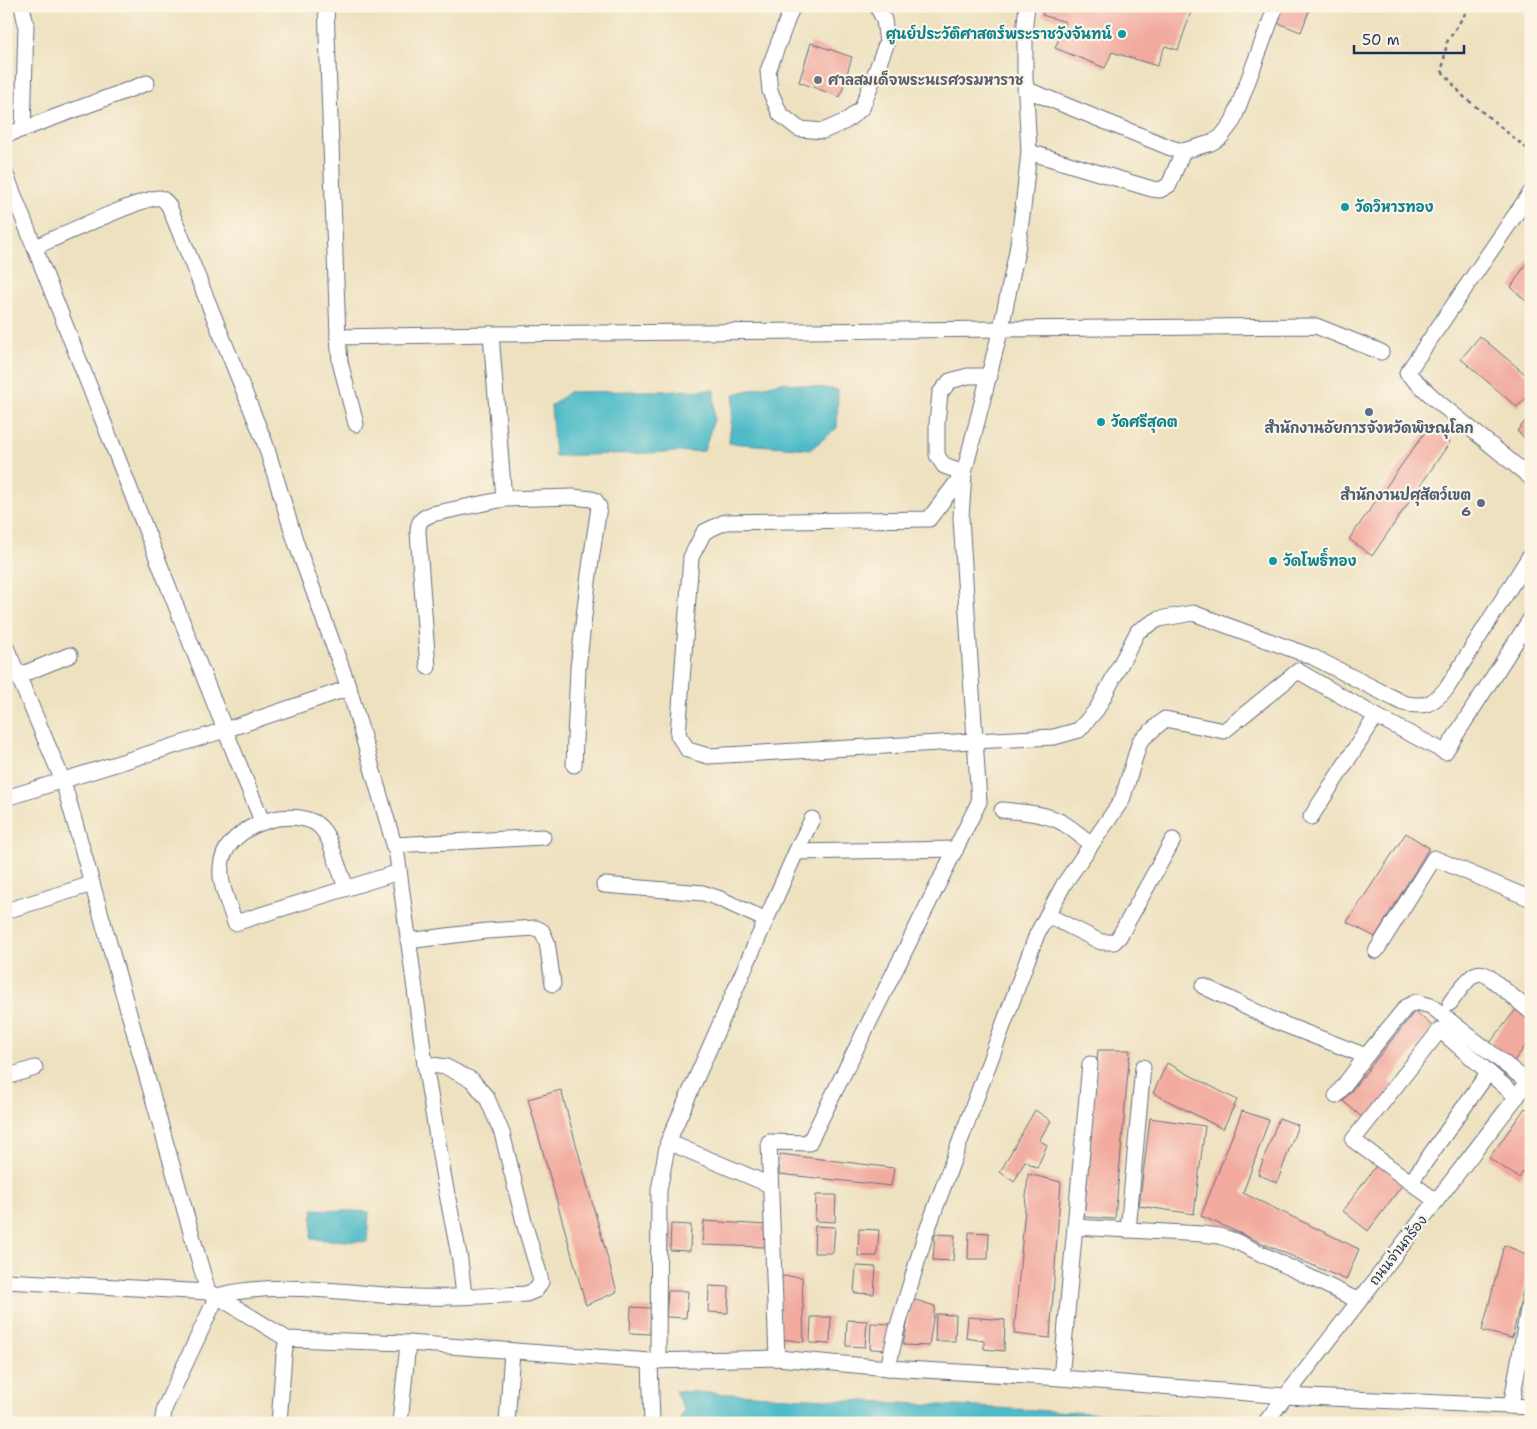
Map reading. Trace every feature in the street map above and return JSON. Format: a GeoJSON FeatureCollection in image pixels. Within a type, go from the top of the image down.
{"type":"FeatureCollection","features":[{"type":"Feature","properties":{"kind":"street"},"geometry":{"type":"LineString","coordinates":[[22,6],[26,25],[23,129]]}},
{"type":"Feature","properties":{"kind":"street"},"geometry":{"type":"LineString","coordinates":[[326,6],[338,337],[340,362],[356,424]]}},
{"type":"Feature","properties":{"kind":"street"},"geometry":{"type":"LineString","coordinates":[[795,6],[791,10],[768,70],[770,91],[780,114],[799,129],[823,131],[846,121],[862,108],[887,42],[884,20],[876,6]]}},
{"type":"Feature","properties":{"kind":"street"},"geometry":{"type":"LineString","coordinates":[[777,1358],[769,1142],[809,1143],[979,802],[961,518],[964,473],[990,376],[1017,251],[1029,152],[1025,89],[1025,23],[1027,6]]}},
{"type":"Feature","properties":{"kind":"street"},"geometry":{"type":"LineString","coordinates":[[1025,89],[1171,148],[1183,151],[1211,143],[1221,137],[1233,121],[1276,6]]}},
{"type":"Feature","properties":{"kind":"street"},"geometry":{"type":"LineString","coordinates":[[6,135],[147,83]]}},
{"type":"Feature","properties":{"kind":"street"},"geometry":{"type":"LineString","coordinates":[[1029,152],[1160,190],[1168,185],[1183,151]]}},
{"type":"Feature","properties":{"kind":"street"},"geometry":{"type":"LineString","coordinates":[[6,174],[262,821]]}},
{"type":"Feature","properties":{"kind":"street"},"geometry":{"type":"LineString","coordinates":[[1531,192],[1406,373],[1437,401],[1531,478]]}},
{"type":"Feature","properties":{"kind":"street"},"geometry":{"type":"LineString","coordinates":[[35,247],[101,218],[151,199],[160,198],[169,206],[265,443],[296,543],[349,688],[397,855],[425,1064],[444,1179],[460,1260],[464,1296]]}},
{"type":"Feature","properties":{"kind":"street"},"geometry":{"type":"LineString","coordinates":[[338,337],[1001,328],[1316,326],[1381,352]]}},
{"type":"Feature","properties":{"kind":"street"},"geometry":{"type":"LineString","coordinates":[[491,334],[504,499]]}},
{"type":"Feature","properties":{"kind":"street"},"geometry":{"type":"LineString","coordinates":[[964,473],[944,466],[937,455],[936,423],[940,393],[950,381],[968,376],[990,376]]}},
{"type":"Feature","properties":{"kind":"street"},"geometry":{"type":"LineString","coordinates":[[964,473],[929,519],[725,522],[704,532],[691,557],[678,735],[688,750],[708,756],[1054,737],[1079,730],[1098,709],[1138,631],[1159,619],[1193,613],[1313,657],[1403,703],[1425,705],[1435,701],[1447,688],[1531,554]]}},
{"type":"Feature","properties":{"kind":"street"},"geometry":{"type":"LineString","coordinates":[[428,666],[418,532],[420,521],[424,517],[504,499],[573,498],[595,500],[599,507],[578,668],[574,765]]}},
{"type":"Feature","properties":{"kind":"street"},"geometry":{"type":"LineString","coordinates":[[888,1368],[896,1332],[925,1236],[1037,934],[1064,884],[1122,800],[1140,741],[1165,719],[1224,731],[1298,671],[1376,716],[1445,752],[1531,618]]}},
{"type":"Feature","properties":{"kind":"street"},"geometry":{"type":"LineString","coordinates":[[6,647],[63,781],[213,1294],[165,1407],[162,1423]]}},
{"type":"Feature","properties":{"kind":"street"},"geometry":{"type":"LineString","coordinates":[[18,676],[70,655]]}},
{"type":"Feature","properties":{"kind":"street"},"geometry":{"type":"LineString","coordinates":[[6,798],[225,730],[349,688]]}},
{"type":"Feature","properties":{"kind":"street"},"geometry":{"type":"LineString","coordinates":[[1311,817],[1376,716]]}},
{"type":"Feature","properties":{"kind":"street"},"geometry":{"type":"LineString","coordinates":[[1002,810],[1037,814],[1052,818],[1063,823],[1091,844]]}},
{"type":"Feature","properties":{"kind":"street"},"geometry":{"type":"LineString","coordinates":[[346,888],[329,840],[320,826],[312,821],[288,817],[262,821],[230,844],[220,866],[221,877],[235,923],[399,872]]}},
{"type":"Feature","properties":{"kind":"street"},"geometry":{"type":"LineString","coordinates":[[652,1423],[659,1190],[668,1142],[812,819]]}},
{"type":"Feature","properties":{"kind":"street"},"geometry":{"type":"LineString","coordinates":[[393,845],[543,837]]}},
{"type":"Feature","properties":{"kind":"street"},"geometry":{"type":"LineString","coordinates":[[1047,915],[1101,942],[1114,942],[1119,937],[1173,840]]}},
{"type":"Feature","properties":{"kind":"street"},"geometry":{"type":"LineString","coordinates":[[796,852],[956,849]]}},
{"type":"Feature","properties":{"kind":"street"},"geometry":{"type":"LineString","coordinates":[[1376,951],[1434,858],[1531,899]]}},
{"type":"Feature","properties":{"kind":"street"},"geometry":{"type":"LineString","coordinates":[[6,911],[92,884]]}},
{"type":"Feature","properties":{"kind":"street"},"geometry":{"type":"LineString","coordinates":[[604,885],[703,893],[766,920]]}},
{"type":"Feature","properties":{"kind":"street"},"geometry":{"type":"LineString","coordinates":[[408,941],[486,931],[536,928],[542,931],[547,942],[552,984]]}},
{"type":"Feature","properties":{"kind":"street"},"geometry":{"type":"LineString","coordinates":[[1450,1003],[1473,976],[1483,974],[1488,976],[1531,1012]]}},
{"type":"Feature","properties":{"kind":"street"},"geometry":{"type":"LineString","coordinates":[[1204,986],[1275,1021],[1366,1056]]}},
{"type":"Feature","properties":{"kind":"street"},"geometry":{"type":"LineString","coordinates":[[1336,1096],[1406,1007],[1420,1002],[1431,1006],[1529,1080]]}},
{"type":"Feature","properties":{"kind":"street"},"geometry":{"type":"LineString","coordinates":[[1436,1201],[1353,1140],[1440,1030],[1516,1097]]}},
{"type":"Feature","properties":{"kind":"street"},"geometry":{"type":"LineString","coordinates":[[6,1281],[213,1294],[256,1290],[321,1289],[398,1296],[464,1296],[526,1294],[536,1290],[541,1282],[540,1273],[525,1226],[502,1133],[487,1098],[472,1080],[446,1067],[425,1064]]}},
{"type":"Feature","properties":{"kind":"street"},"geometry":{"type":"LineString","coordinates":[[1061,1378],[1090,1064]]}},
{"type":"Feature","properties":{"kind":"street"},"geometry":{"type":"LineString","coordinates":[[1128,1230],[1143,1067]]}},
{"type":"Feature","properties":{"kind":"street"},"geometry":{"type":"LineString","coordinates":[[6,1077],[35,1068]]}},
{"type":"Feature","properties":{"kind":"street"},"geometry":{"type":"LineString","coordinates":[[1411,1182],[1488,1073]]}},
{"type":"Feature","properties":{"kind":"street","name":"ถนนจ่านกร้อง"},"geometry":{"type":"LineString","coordinates":[[1265,1423],[1529,1080]]}},
{"type":"Feature","properties":{"kind":"street"},"geometry":{"type":"LineString","coordinates":[[668,1142],[770,1185]]}},
{"type":"Feature","properties":{"kind":"street"},"geometry":{"type":"LineString","coordinates":[[1075,1227],[1202,1234],[1225,1238],[1359,1300]]}},
{"type":"Feature","properties":{"kind":"street"},"geometry":{"type":"LineString","coordinates":[[213,1294],[287,1339],[408,1343],[654,1361],[777,1358],[888,1368],[1061,1378],[1285,1396],[1531,1407]]}},
{"type":"Feature","properties":{"kind":"street"},"geometry":{"type":"LineString","coordinates":[[1510,1406],[1528,1310]]}},
{"type":"Feature","properties":{"kind":"street"},"geometry":{"type":"LineString","coordinates":[[279,1423],[284,1354],[287,1339]]}},
{"type":"Feature","properties":{"kind":"street"},"geometry":{"type":"LineString","coordinates":[[400,1423],[408,1343]]}},
{"type":"Feature","properties":{"kind":"street"},"geometry":{"type":"LineString","coordinates":[[507,1423],[512,1351]]}},
{"type":"Feature","properties":{"kind":"path"},"geometry":{"type":"LineString","coordinates":[[1470,6],[1447,42],[1442,71],[1463,96],[1531,152]]}},
{"type":"Feature","properties":{"kind":"water"},"geometry":{"type":"Polygon","coordinates":[[[781,382],[838,390],[837,428],[811,449],[729,443],[734,394],[781,382]]]}},
{"type":"Feature","properties":{"kind":"water"},"geometry":{"type":"Polygon","coordinates":[[[714,390],[714,419],[704,451],[555,456],[551,406],[569,392],[714,390]]]}},
{"type":"Feature","properties":{"kind":"water"},"geometry":{"type":"Polygon","coordinates":[[[313,1209],[369,1212],[367,1242],[311,1239],[313,1209]]]}},
{"type":"Feature","properties":{"kind":"water"},"geometry":{"type":"Polygon","coordinates":[[[675,1391],[1221,1420],[1221,1423],[678,1423],[684,1411],[675,1391]]]}},
{"type":"Feature","properties":{"kind":"building","name":"ศูนย์ประวัติศาสตร์พระราชวังจันทน์"},"geometry":{"type":"Polygon","coordinates":[[[1045,6],[1096,6],[1106,11],[1108,6],[1193,6],[1178,50],[1165,46],[1157,66],[1112,52],[1105,68],[1055,48],[1066,22],[1042,15],[1045,6]]]}},
{"type":"Feature","properties":{"kind":"building"},"geometry":{"type":"Polygon","coordinates":[[[1281,6],[1311,6],[1301,32],[1275,22],[1281,6]]]}},
{"type":"Feature","properties":{"kind":"building"},"geometry":{"type":"Polygon","coordinates":[[[811,43],[852,57],[840,97],[799,82],[811,43]]]}},
{"type":"Feature","properties":{"kind":"building"},"geometry":{"type":"Polygon","coordinates":[[[1531,256],[1531,306],[1511,287],[1531,256]]]}},
{"type":"Feature","properties":{"kind":"building"},"geometry":{"type":"Polygon","coordinates":[[[1480,336],[1531,379],[1531,393],[1517,407],[1461,359],[1480,336]]]}},
{"type":"Feature","properties":{"kind":"building"},"geometry":{"type":"Polygon","coordinates":[[[1531,414],[1531,443],[1517,431],[1531,414]]]}},
{"type":"Feature","properties":{"kind":"building"},"geometry":{"type":"Polygon","coordinates":[[[1430,425],[1450,442],[1372,556],[1349,539],[1430,425]]]}},
{"type":"Feature","properties":{"kind":"building"},"geometry":{"type":"Polygon","coordinates":[[[1406,833],[1429,848],[1375,937],[1347,922],[1406,833]]]}},
{"type":"Feature","properties":{"kind":"building"},"geometry":{"type":"Polygon","coordinates":[[[1517,1008],[1531,1018],[1531,1039],[1514,1061],[1490,1043],[1517,1008]]]}},
{"type":"Feature","properties":{"kind":"building"},"geometry":{"type":"Polygon","coordinates":[[[1415,1011],[1433,1027],[1389,1082],[1397,1090],[1369,1123],[1343,1101],[1415,1011]]]}},
{"type":"Feature","properties":{"kind":"building"},"geometry":{"type":"Polygon","coordinates":[[[1098,1050],[1130,1050],[1115,1219],[1084,1217],[1098,1050]]]}},
{"type":"Feature","properties":{"kind":"building"},"geometry":{"type":"Polygon","coordinates":[[[1167,1063],[1237,1100],[1223,1129],[1153,1093],[1167,1063]]]}},
{"type":"Feature","properties":{"kind":"building"},"geometry":{"type":"Polygon","coordinates":[[[561,1090],[617,1292],[586,1305],[528,1099],[561,1090]]]}},
{"type":"Feature","properties":{"kind":"building"},"geometry":{"type":"Polygon","coordinates":[[[1525,1108],[1531,1112],[1531,1159],[1519,1178],[1489,1158],[1525,1108]]]}},
{"type":"Feature","properties":{"kind":"building"},"geometry":{"type":"Polygon","coordinates":[[[1035,1110],[1051,1121],[1039,1140],[1047,1145],[1037,1168],[1025,1161],[1014,1182],[1000,1172],[1035,1110]]]}},
{"type":"Feature","properties":{"kind":"building"},"geometry":{"type":"Polygon","coordinates":[[[1242,1111],[1269,1120],[1243,1193],[1359,1249],[1346,1280],[1201,1216],[1242,1111]]]}},
{"type":"Feature","properties":{"kind":"building"},"geometry":{"type":"Polygon","coordinates":[[[1150,1118],[1205,1126],[1194,1214],[1139,1206],[1150,1118]]]}},
{"type":"Feature","properties":{"kind":"building"},"geometry":{"type":"Polygon","coordinates":[[[1279,1118],[1298,1125],[1277,1183],[1258,1174],[1279,1118]]]}},
{"type":"Feature","properties":{"kind":"building"},"geometry":{"type":"Polygon","coordinates":[[[780,1154],[894,1168],[891,1186],[779,1174],[780,1154]]]}},
{"type":"Feature","properties":{"kind":"building"},"geometry":{"type":"Polygon","coordinates":[[[1378,1163],[1403,1184],[1368,1231],[1343,1211],[1378,1163]]]}},
{"type":"Feature","properties":{"kind":"building"},"geometry":{"type":"Polygon","coordinates":[[[1028,1174],[1061,1182],[1050,1338],[1014,1334],[1028,1174]]]}},
{"type":"Feature","properties":{"kind":"building"},"geometry":{"type":"Polygon","coordinates":[[[816,1195],[836,1195],[835,1222],[815,1221],[816,1195]]]}},
{"type":"Feature","properties":{"kind":"building"},"geometry":{"type":"Polygon","coordinates":[[[704,1221],[766,1225],[765,1247],[702,1245],[704,1221]]]}},
{"type":"Feature","properties":{"kind":"building"},"geometry":{"type":"Polygon","coordinates":[[[671,1224],[691,1225],[690,1251],[670,1250],[671,1224]]]}},
{"type":"Feature","properties":{"kind":"building"},"geometry":{"type":"Polygon","coordinates":[[[815,1226],[835,1227],[833,1253],[814,1253],[815,1226]]]}},
{"type":"Feature","properties":{"kind":"building"},"geometry":{"type":"Polygon","coordinates":[[[859,1229],[879,1230],[877,1256],[858,1256],[859,1229]]]}},
{"type":"Feature","properties":{"kind":"building"},"geometry":{"type":"Polygon","coordinates":[[[969,1232],[989,1233],[988,1259],[968,1259],[969,1232]]]}},
{"type":"Feature","properties":{"kind":"building"},"geometry":{"type":"Polygon","coordinates":[[[935,1234],[955,1235],[953,1261],[933,1260],[935,1234]]]}},
{"type":"Feature","properties":{"kind":"building"},"geometry":{"type":"Polygon","coordinates":[[[1504,1245],[1531,1256],[1512,1338],[1482,1331],[1504,1245]]]}},
{"type":"Feature","properties":{"kind":"building"},"geometry":{"type":"Polygon","coordinates":[[[856,1266],[876,1267],[874,1294],[854,1293],[856,1266]]]}},
{"type":"Feature","properties":{"kind":"building"},"geometry":{"type":"Polygon","coordinates":[[[779,1276],[802,1277],[804,1342],[781,1339],[779,1276]]]}},
{"type":"Feature","properties":{"kind":"building"},"geometry":{"type":"Polygon","coordinates":[[[709,1286],[729,1287],[728,1313],[708,1312],[709,1286]]]}},
{"type":"Feature","properties":{"kind":"building"},"geometry":{"type":"Polygon","coordinates":[[[668,1291],[688,1291],[686,1318],[666,1317],[668,1291]]]}},
{"type":"Feature","properties":{"kind":"building"},"geometry":{"type":"Polygon","coordinates":[[[912,1299],[935,1306],[929,1346],[903,1345],[912,1299]]]}},
{"type":"Feature","properties":{"kind":"building"},"geometry":{"type":"Polygon","coordinates":[[[631,1307],[651,1308],[650,1334],[630,1333],[631,1307]]]}},
{"type":"Feature","properties":{"kind":"building"},"geometry":{"type":"Polygon","coordinates":[[[936,1314],[956,1315],[955,1341],[935,1341],[936,1314]]]}},
{"type":"Feature","properties":{"kind":"building"},"geometry":{"type":"Polygon","coordinates":[[[811,1317],[831,1317],[830,1344],[810,1343],[811,1317]]]}},
{"type":"Feature","properties":{"kind":"building"},"geometry":{"type":"Polygon","coordinates":[[[968,1317],[1005,1320],[1004,1351],[984,1349],[984,1341],[966,1338],[968,1317]]]}},
{"type":"Feature","properties":{"kind":"building"},"geometry":{"type":"Polygon","coordinates":[[[847,1320],[867,1321],[865,1347],[846,1346],[847,1320]]]}},
{"type":"Feature","properties":{"kind":"building"},"geometry":{"type":"Polygon","coordinates":[[[871,1323],[891,1324],[890,1350],[870,1349],[871,1323]]]}},
{"type":"Feature","properties":{"kind":"place","name":"ศูนย์ประวัติศาสตร์พระราชวังจันทน์"},"geometry":{"type":"Point","coordinates":[1122,34]}},
{"type":"Feature","properties":{"kind":"place","name":"ศาลสมเด็จพระนเรศวรมหาราช"},"geometry":{"type":"Point","coordinates":[818,80]}},
{"type":"Feature","properties":{"kind":"place","name":"วัดวิหารทอง"},"geometry":{"type":"Point","coordinates":[1345,207]}},
{"type":"Feature","properties":{"kind":"place","name":"สำนักงานอัยการจังหวัดพิษณุโลก"},"geometry":{"type":"Point","coordinates":[1369,412]}},
{"type":"Feature","properties":{"kind":"place","name":"วัดศรีสุคต"},"geometry":{"type":"Point","coordinates":[1101,422]}},
{"type":"Feature","properties":{"kind":"place","name":"สำนักงานปศุสัตว์เขต 6"},"geometry":{"type":"Point","coordinates":[1481,503]}},
{"type":"Feature","properties":{"kind":"place","name":"วัดโพธิ์ทอง"},"geometry":{"type":"Point","coordinates":[1273,561]}}]}
